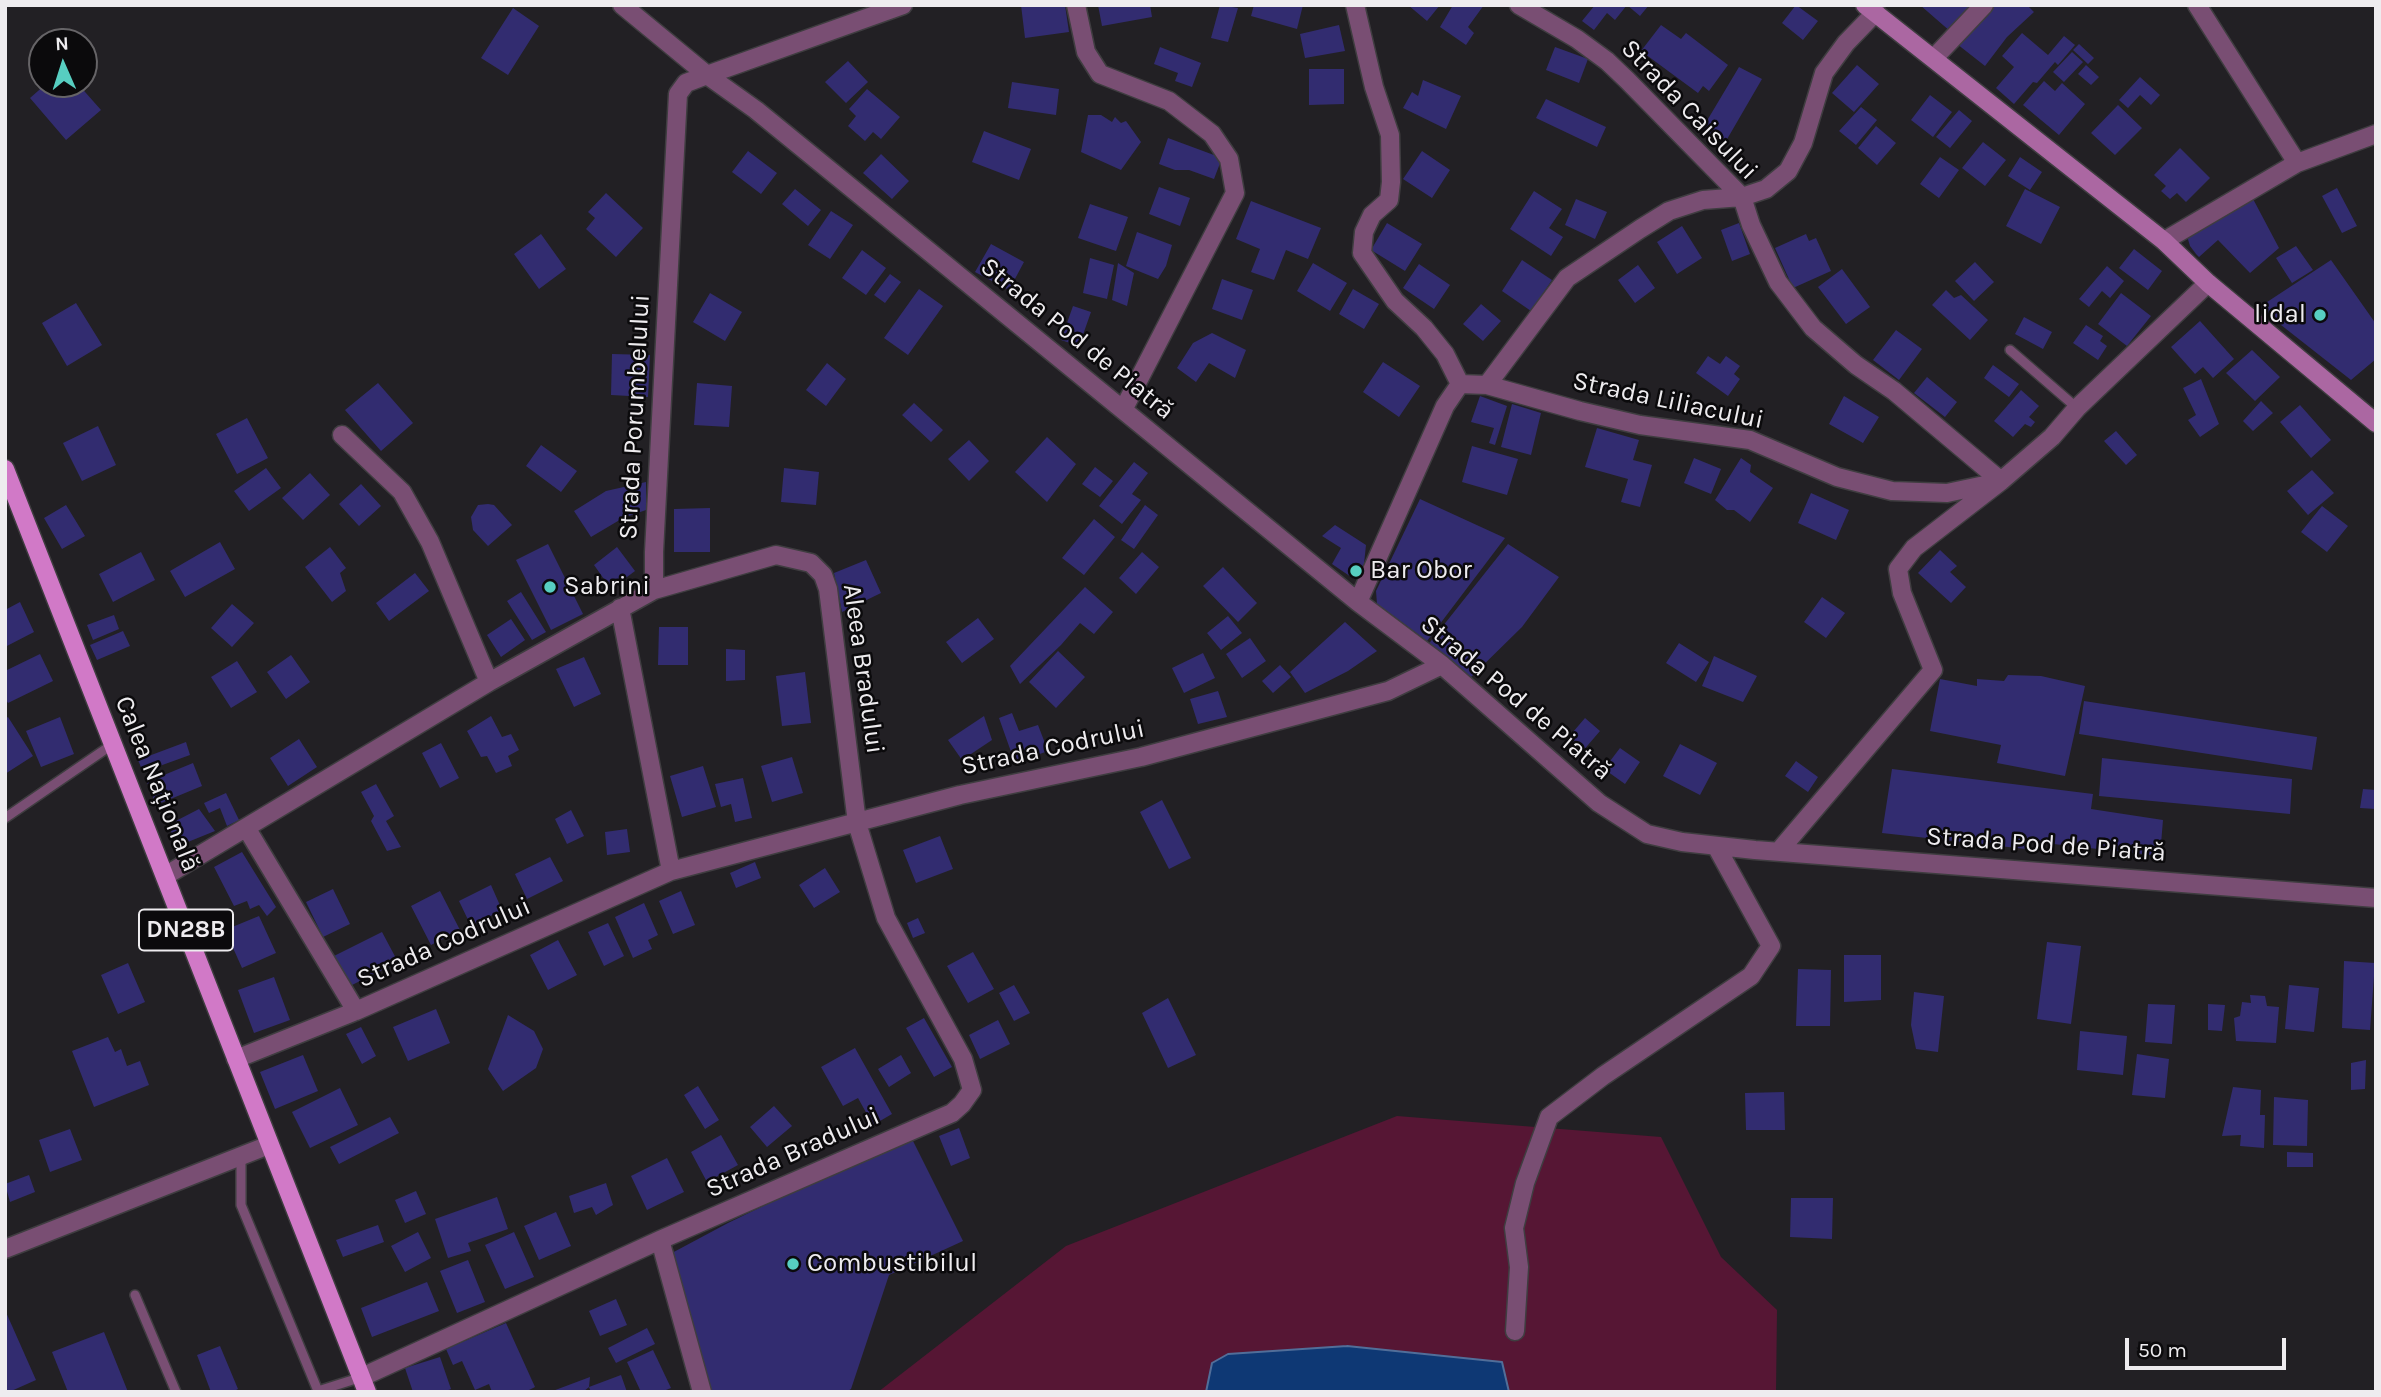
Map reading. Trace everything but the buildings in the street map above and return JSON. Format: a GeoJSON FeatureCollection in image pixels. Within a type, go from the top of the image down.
{"type":"FeatureCollection","features":[{"type":"Feature","properties":{"kind":"main road","name":"Calea Națională"},"geometry":{"type":"LineString","coordinates":[[5,469],[364,1384]]}},
{"type":"Feature","properties":{"kind":"street","name":"Strada Pod de Piatră"},"geometry":{"type":"LineString","coordinates":[[622,5],[707,75],[756,110],[1358,602],[1442,665],[1599,803],[1647,834],[1716,846],[2376,898]]}},
{"type":"Feature","properties":{"kind":"street","name":"Strada Porumbelului"},"geometry":{"type":"LineString","coordinates":[[654,590],[678,94],[686,83],[903,5]]}},
{"type":"Feature","properties":{"kind":"street"},"geometry":{"type":"LineString","coordinates":[[1076,5],[1086,52],[1100,74],[1169,101],[1212,134],[1229,159],[1235,193],[1123,410]]}},
{"type":"Feature","properties":{"kind":"street"},"geometry":{"type":"LineString","coordinates":[[1355,5],[1374,88],[1390,135],[1389,200],[1372,215],[1364,232],[1362,253],[1395,301],[1424,328],[1445,354],[1460,384],[1445,406],[1358,602]]}},
{"type":"Feature","properties":{"kind":"street","name":"Strada Caisului"},"geometry":{"type":"LineString","coordinates":[[1519,5],[1577,39],[1607,61],[1742,197],[1751,225],[1778,282],[1813,328],[1856,365],[1894,391],[2001,481]]}},
{"type":"Feature","properties":{"kind":"street"},"geometry":{"type":"LineString","coordinates":[[1934,58],[1984,5]]}},
{"type":"Feature","properties":{"kind":"street"},"geometry":{"type":"LineString","coordinates":[[2197,5],[2297,163]]}},
{"type":"Feature","properties":{"kind":"street"},"geometry":{"type":"LineString","coordinates":[[1487,384],[1567,278],[1669,211],[1703,200],[1742,197],[1766,189],[1788,171],[1803,143],[1824,73],[1871,9],[2164,241],[2208,283],[2376,423]]}},
{"type":"Feature","properties":{"kind":"street"},"geometry":{"type":"LineString","coordinates":[[2164,241],[2297,163],[2376,134]]}},
{"type":"Feature","properties":{"kind":"street","name":"Strada Liliacului"},"geometry":{"type":"LineString","coordinates":[[1779,851],[1933,670],[1902,593],[1898,569],[1914,548],[2052,438],[2077,408],[2208,283]]}},
{"type":"Feature","properties":{"kind":"street","name":"Strada Liliacului"},"geometry":{"type":"LineString","coordinates":[[1460,384],[1487,384],[1640,425],[1750,440],[1837,477],[1892,491],[1947,493],[2001,481]]}},
{"type":"Feature","properties":{"kind":"street"},"geometry":{"type":"LineString","coordinates":[[342,435],[402,492],[430,542],[489,682]]}},
{"type":"Feature","properties":{"kind":"street","name":"Aleea Bradului"},"geometry":{"type":"LineString","coordinates":[[654,590],[776,555],[811,563],[823,575],[828,589],[858,823]]}},
{"type":"Feature","properties":{"kind":"street"},"geometry":{"type":"LineString","coordinates":[[165,876],[489,682],[654,590]]}},
{"type":"Feature","properties":{"kind":"street"},"geometry":{"type":"LineString","coordinates":[[621,608],[671,871]]}},
{"type":"Feature","properties":{"kind":"street","name":"Strada Codrului"},"geometry":{"type":"LineString","coordinates":[[236,1059],[356,1011],[671,871],[960,796],[1142,757],[1388,691],[1442,665]]}},
{"type":"Feature","properties":{"kind":"street","name":"Strada Bradului"},"geometry":{"type":"LineString","coordinates":[[364,1384],[660,1240],[952,1112],[962,1104],[972,1090],[963,1059],[886,918],[858,823]]}},
{"type":"Feature","properties":{"kind":"street"},"geometry":{"type":"LineString","coordinates":[[247,829],[356,1011]]}},
{"type":"Feature","properties":{"kind":"street"},"geometry":{"type":"LineString","coordinates":[[1515,1331],[1519,1267],[1514,1228],[1525,1183],[1549,1118],[1603,1076],[1751,976],[1771,946],[1716,846]]}},
{"type":"Feature","properties":{"kind":"street"},"geometry":{"type":"LineString","coordinates":[[5,1249],[269,1145]]}},
{"type":"Feature","properties":{"kind":"street"},"geometry":{"type":"LineString","coordinates":[[660,1240],[702,1392]]}},
{"type":"Feature","properties":{"kind":"lane"},"geometry":{"type":"LineString","coordinates":[[2010,350],[2077,408]]}},
{"type":"Feature","properties":{"kind":"lane"},"geometry":{"type":"LineString","coordinates":[[5,818],[113,744]]}},
{"type":"Feature","properties":{"kind":"lane"},"geometry":{"type":"LineString","coordinates":[[241,1156],[241,1205],[318,1391],[364,1384]]}},
{"type":"Feature","properties":{"kind":"lane"},"geometry":{"type":"LineString","coordinates":[[135,1295],[176,1392]]}},
{"type":"Feature","properties":{"kind":"shaded area"},"geometry":{"type":"Polygon","coordinates":[[[1397,1116],[1661,1137],[1721,1257],[1777,1310],[1776,1392],[878,1392],[1066,1246],[1397,1116]]]}},
{"type":"Feature","properties":{"kind":"water"},"geometry":{"type":"Polygon","coordinates":[[[1347,1346],[1502,1362],[1509,1392],[1206,1392],[1212,1363],[1228,1354],[1347,1346]]]}},
{"type":"Feature","properties":{"kind":"place","name":"lidal"},"geometry":{"type":"Point","coordinates":[2320,315]}},
{"type":"Feature","properties":{"kind":"place","name":"Bar Obor"},"geometry":{"type":"Point","coordinates":[1356,571]}},
{"type":"Feature","properties":{"kind":"place","name":"Sabrini"},"geometry":{"type":"Point","coordinates":[550,587]}},
{"type":"Feature","properties":{"kind":"place","name":"Combustibilul"},"geometry":{"type":"Point","coordinates":[793,1264]}}]}
